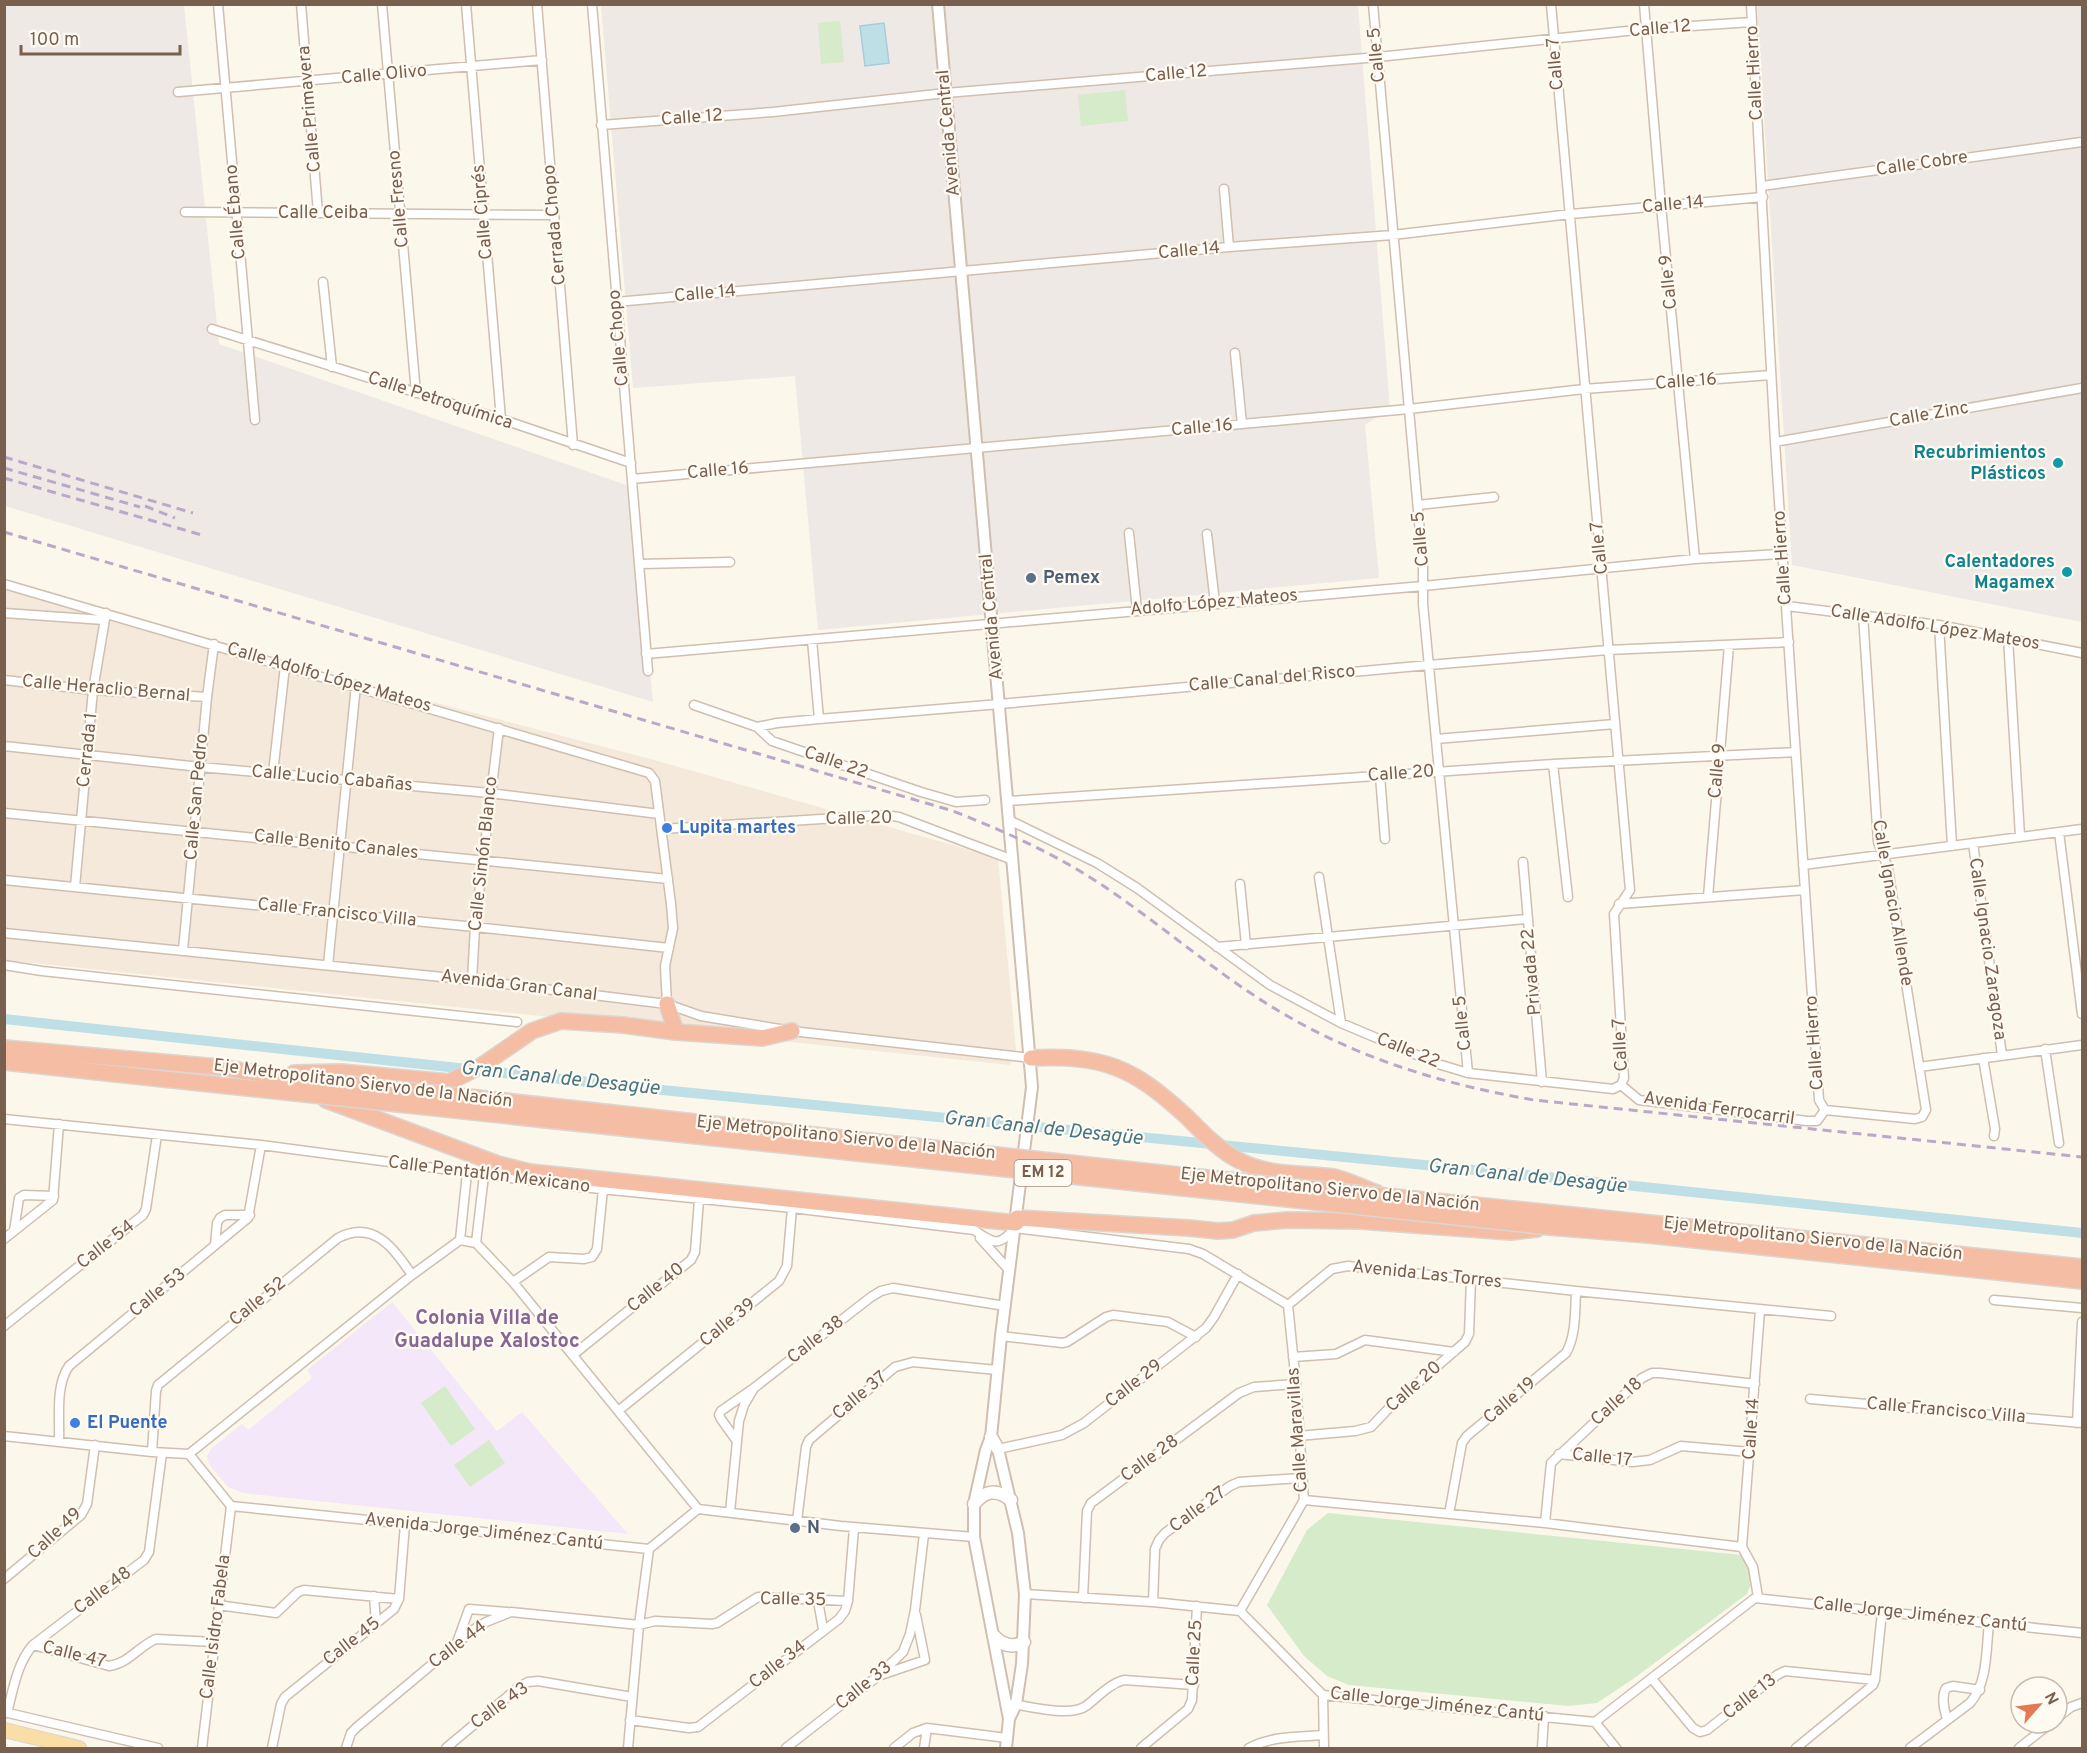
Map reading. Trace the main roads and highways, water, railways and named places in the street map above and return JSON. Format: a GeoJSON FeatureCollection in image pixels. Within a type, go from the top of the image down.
{"type":"FeatureCollection","features":[{"type":"Feature","properties":{"kind":"highway"},"geometry":{"type":"LineString","coordinates":[[667,1004],[676,1032]]}},
{"type":"Feature","properties":{"kind":"highway"},"geometry":{"type":"LineString","coordinates":[[267,1075],[341,1072],[449,1082],[481,1066],[532,1031],[561,1021],[623,1024],[676,1032],[762,1038],[792,1031]]}},
{"type":"Feature","properties":{"kind":"highway","name":"Eje Metropolitano Siervo de la Nación"},"geometry":{"type":"LineString","coordinates":[[4,1048],[218,1068],[1155,1172],[2082,1267]]}},
{"type":"Feature","properties":{"kind":"highway"},"geometry":{"type":"LineString","coordinates":[[1031,1058],[1076,1058],[1126,1071],[1149,1086],[1219,1147],[1239,1161],[1259,1169],[1337,1178],[1383,1195]]}},
{"type":"Feature","properties":{"kind":"highway","name":"Eje Metropolitano Siervo de la Nación"},"geometry":{"type":"LineString","coordinates":[[4,1062],[1549,1227],[1648,1235],[2082,1281]]}},
{"type":"Feature","properties":{"kind":"highway"},"geometry":{"type":"LineString","coordinates":[[316,1096],[372,1115],[498,1164],[530,1172],[574,1177],[1016,1223],[1190,1228],[1218,1231],[1233,1230],[1254,1223],[1287,1220],[1360,1221],[1511,1232],[1549,1227]]}},
{"type":"Feature","properties":{"kind":"main road"},"geometry":{"type":"LineString","coordinates":[[974,1503],[979,1497],[992,1491],[1001,1493],[1011,1500]]}},
{"type":"Feature","properties":{"kind":"main road"},"geometry":{"type":"LineString","coordinates":[[994,1636],[1005,1645],[1014,1646],[1024,1642]]}},
{"type":"Feature","properties":{"kind":"main road"},"geometry":{"type":"LineString","coordinates":[[4,1730],[79,1749]]}},
{"type":"Feature","properties":{"kind":"water"},"geometry":{"type":"Polygon","coordinates":[[[884,23],[889,63],[865,66],[860,26],[884,23]]]}},
{"type":"Feature","properties":{"kind":"waterway","name":"Gran Canal de Desagüe"},"geometry":{"type":"LineString","coordinates":[[4,1019],[662,1090],[1577,1180],[2082,1233]]}},
{"type":"Feature","properties":{"kind":"railway"},"geometry":{"type":"LineString","coordinates":[[4,457],[193,513]]}},
{"type":"Feature","properties":{"kind":"railway"},"geometry":{"type":"LineString","coordinates":[[4,468],[140,507]]}},
{"type":"Feature","properties":{"kind":"railway"},"geometry":{"type":"LineString","coordinates":[[4,478],[202,535]]}},
{"type":"Feature","properties":{"kind":"railway"},"geometry":{"type":"LineString","coordinates":[[145,506],[175,518]]}},
{"type":"Feature","properties":{"kind":"railway"},"geometry":{"type":"LineString","coordinates":[[4,532],[953,811],[1028,843],[1082,872],[1240,986],[1318,1033],[1377,1059],[1439,1079],[1534,1100],[2082,1157]]}},
{"type":"Feature","properties":{"kind":"place","name":"Recubrimientos Plásticos"},"geometry":{"type":"Point","coordinates":[2058,463]}},
{"type":"Feature","properties":{"kind":"place","name":"Calentadores Magamex"},"geometry":{"type":"Point","coordinates":[2067,572]}},
{"type":"Feature","properties":{"kind":"place","name":"Pemex"},"geometry":{"type":"Point","coordinates":[1031,578]}},
{"type":"Feature","properties":{"kind":"place","name":"Lupita martes"},"geometry":{"type":"Point","coordinates":[667,828]}},
{"type":"Feature","properties":{"kind":"place","name":"El Puente"},"geometry":{"type":"Point","coordinates":[75,1423]}},
{"type":"Feature","properties":{"kind":"place","name":"N"},"geometry":{"type":"Point","coordinates":[795,1528]}},
{"type":"Feature","properties":{"kind":"district","name":"Colonia Villa de Guadalupe Xalostoc"},"geometry":{"type":"Point","coordinates":[487,1330]}}]}
